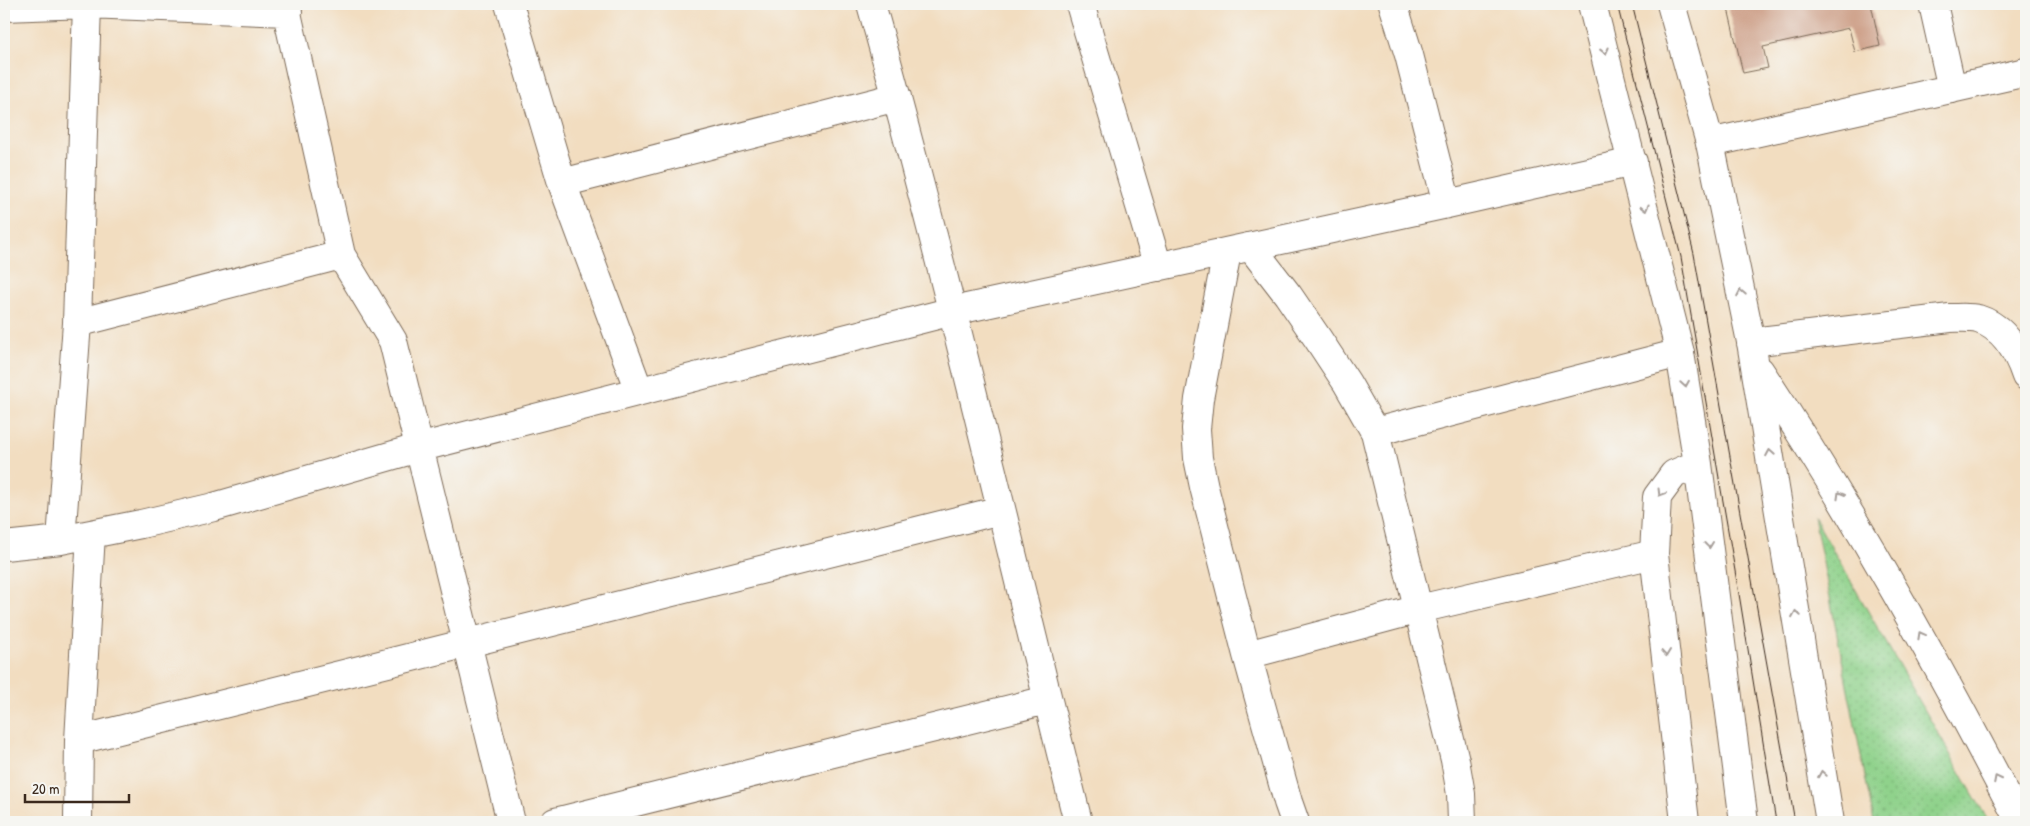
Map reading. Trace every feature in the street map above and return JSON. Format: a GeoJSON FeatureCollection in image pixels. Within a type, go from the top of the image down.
{"type":"FeatureCollection","features":[{"type":"Feature","properties":{"kind":"street"},"geometry":{"type":"LineString","coordinates":[[4,7],[87,4],[287,8],[341,255],[392,341],[511,822]]}},
{"type":"Feature","properties":{"kind":"street"},"geometry":{"type":"LineString","coordinates":[[61,540],[78,323],[87,4]]}},
{"type":"Feature","properties":{"kind":"street"},"geometry":{"type":"LineString","coordinates":[[509,4],[562,183],[639,391]]}},
{"type":"Feature","properties":{"kind":"street"},"geometry":{"type":"LineString","coordinates":[[870,4],[897,97],[953,312],[1078,822]]}},
{"type":"Feature","properties":{"kind":"street"},"geometry":{"type":"LineString","coordinates":[[1080,4],[1158,267]]}},
{"type":"Feature","properties":{"kind":"street"},"geometry":{"type":"LineString","coordinates":[[1392,4],[1408,55],[1447,204]]}},
{"type":"Feature","properties":{"kind":"street"},"geometry":{"type":"LineString","coordinates":[[1592,4],[1680,353],[1698,464],[1744,822]]}},
{"type":"Feature","properties":{"kind":"street"},"geometry":{"type":"LineString","coordinates":[[1671,4],[1710,143],[1752,352],[1830,822]]}},
{"type":"Feature","properties":{"kind":"street"},"geometry":{"type":"LineString","coordinates":[[1932,4],[1952,89]]}},
{"type":"Feature","properties":{"kind":"street"},"geometry":{"type":"LineString","coordinates":[[1710,143],[2026,72]]}},
{"type":"Feature","properties":{"kind":"street"},"geometry":{"type":"LineString","coordinates":[[562,183],[897,97]]}},
{"type":"Feature","properties":{"kind":"street"},"geometry":{"type":"LineString","coordinates":[[4,546],[61,540],[214,507],[418,448],[953,312],[1633,162]]}},
{"type":"Feature","properties":{"kind":"street"},"geometry":{"type":"LineString","coordinates":[[1239,249],[1288,295],[1347,383],[1375,432],[1455,760],[1461,794],[1462,822]]}},
{"type":"Feature","properties":{"kind":"street"},"geometry":{"type":"LineString","coordinates":[[1239,249],[1199,399],[1196,429],[1204,487],[1247,655],[1295,822]]}},
{"type":"Feature","properties":{"kind":"street"},"geometry":{"type":"LineString","coordinates":[[78,323],[341,255]]}},
{"type":"Feature","properties":{"kind":"street"},"geometry":{"type":"LineString","coordinates":[[1752,352],[1950,318],[1978,319],[2002,332],[2020,358],[2026,376]]}},
{"type":"Feature","properties":{"kind":"street"},"geometry":{"type":"LineString","coordinates":[[1752,352],[1831,480],[1917,627],[2020,822]]}},
{"type":"Feature","properties":{"kind":"street"},"geometry":{"type":"LineString","coordinates":[[1375,432],[1680,353]]}},
{"type":"Feature","properties":{"kind":"street"},"geometry":{"type":"LineString","coordinates":[[1685,822],[1654,554],[1657,497],[1674,474],[1698,464]]}},
{"type":"Feature","properties":{"kind":"street"},"geometry":{"type":"LineString","coordinates":[[79,740],[1001,510]]}},
{"type":"Feature","properties":{"kind":"street"},"geometry":{"type":"LineString","coordinates":[[78,822],[79,740],[91,534]]}},
{"type":"Feature","properties":{"kind":"street"},"geometry":{"type":"LineString","coordinates":[[1247,655],[1419,609],[1654,554]]}},
{"type":"Feature","properties":{"kind":"street"},"geometry":{"type":"LineString","coordinates":[[555,822],[1048,700]]}},
{"type":"Feature","properties":{"kind":"green space"},"geometry":{"type":"Polygon","coordinates":[[[1814,517],[1989,822],[1874,822],[1814,517]]]}},
{"type":"Feature","properties":{"kind":"building"},"geometry":{"type":"Polygon","coordinates":[[[1727,4],[1871,4],[1880,46],[1855,52],[1849,28],[1763,47],[1768,68],[1743,73],[1727,4]]]}},
{"type":"Feature","properties":{"kind":"tram line"},"geometry":{"type":"LineString","coordinates":[[1617,4],[1681,257],[1776,822]]}},
{"type":"Feature","properties":{"kind":"tram line"},"geometry":{"type":"LineString","coordinates":[[1632,4],[1694,254],[1795,822]]}}]}
